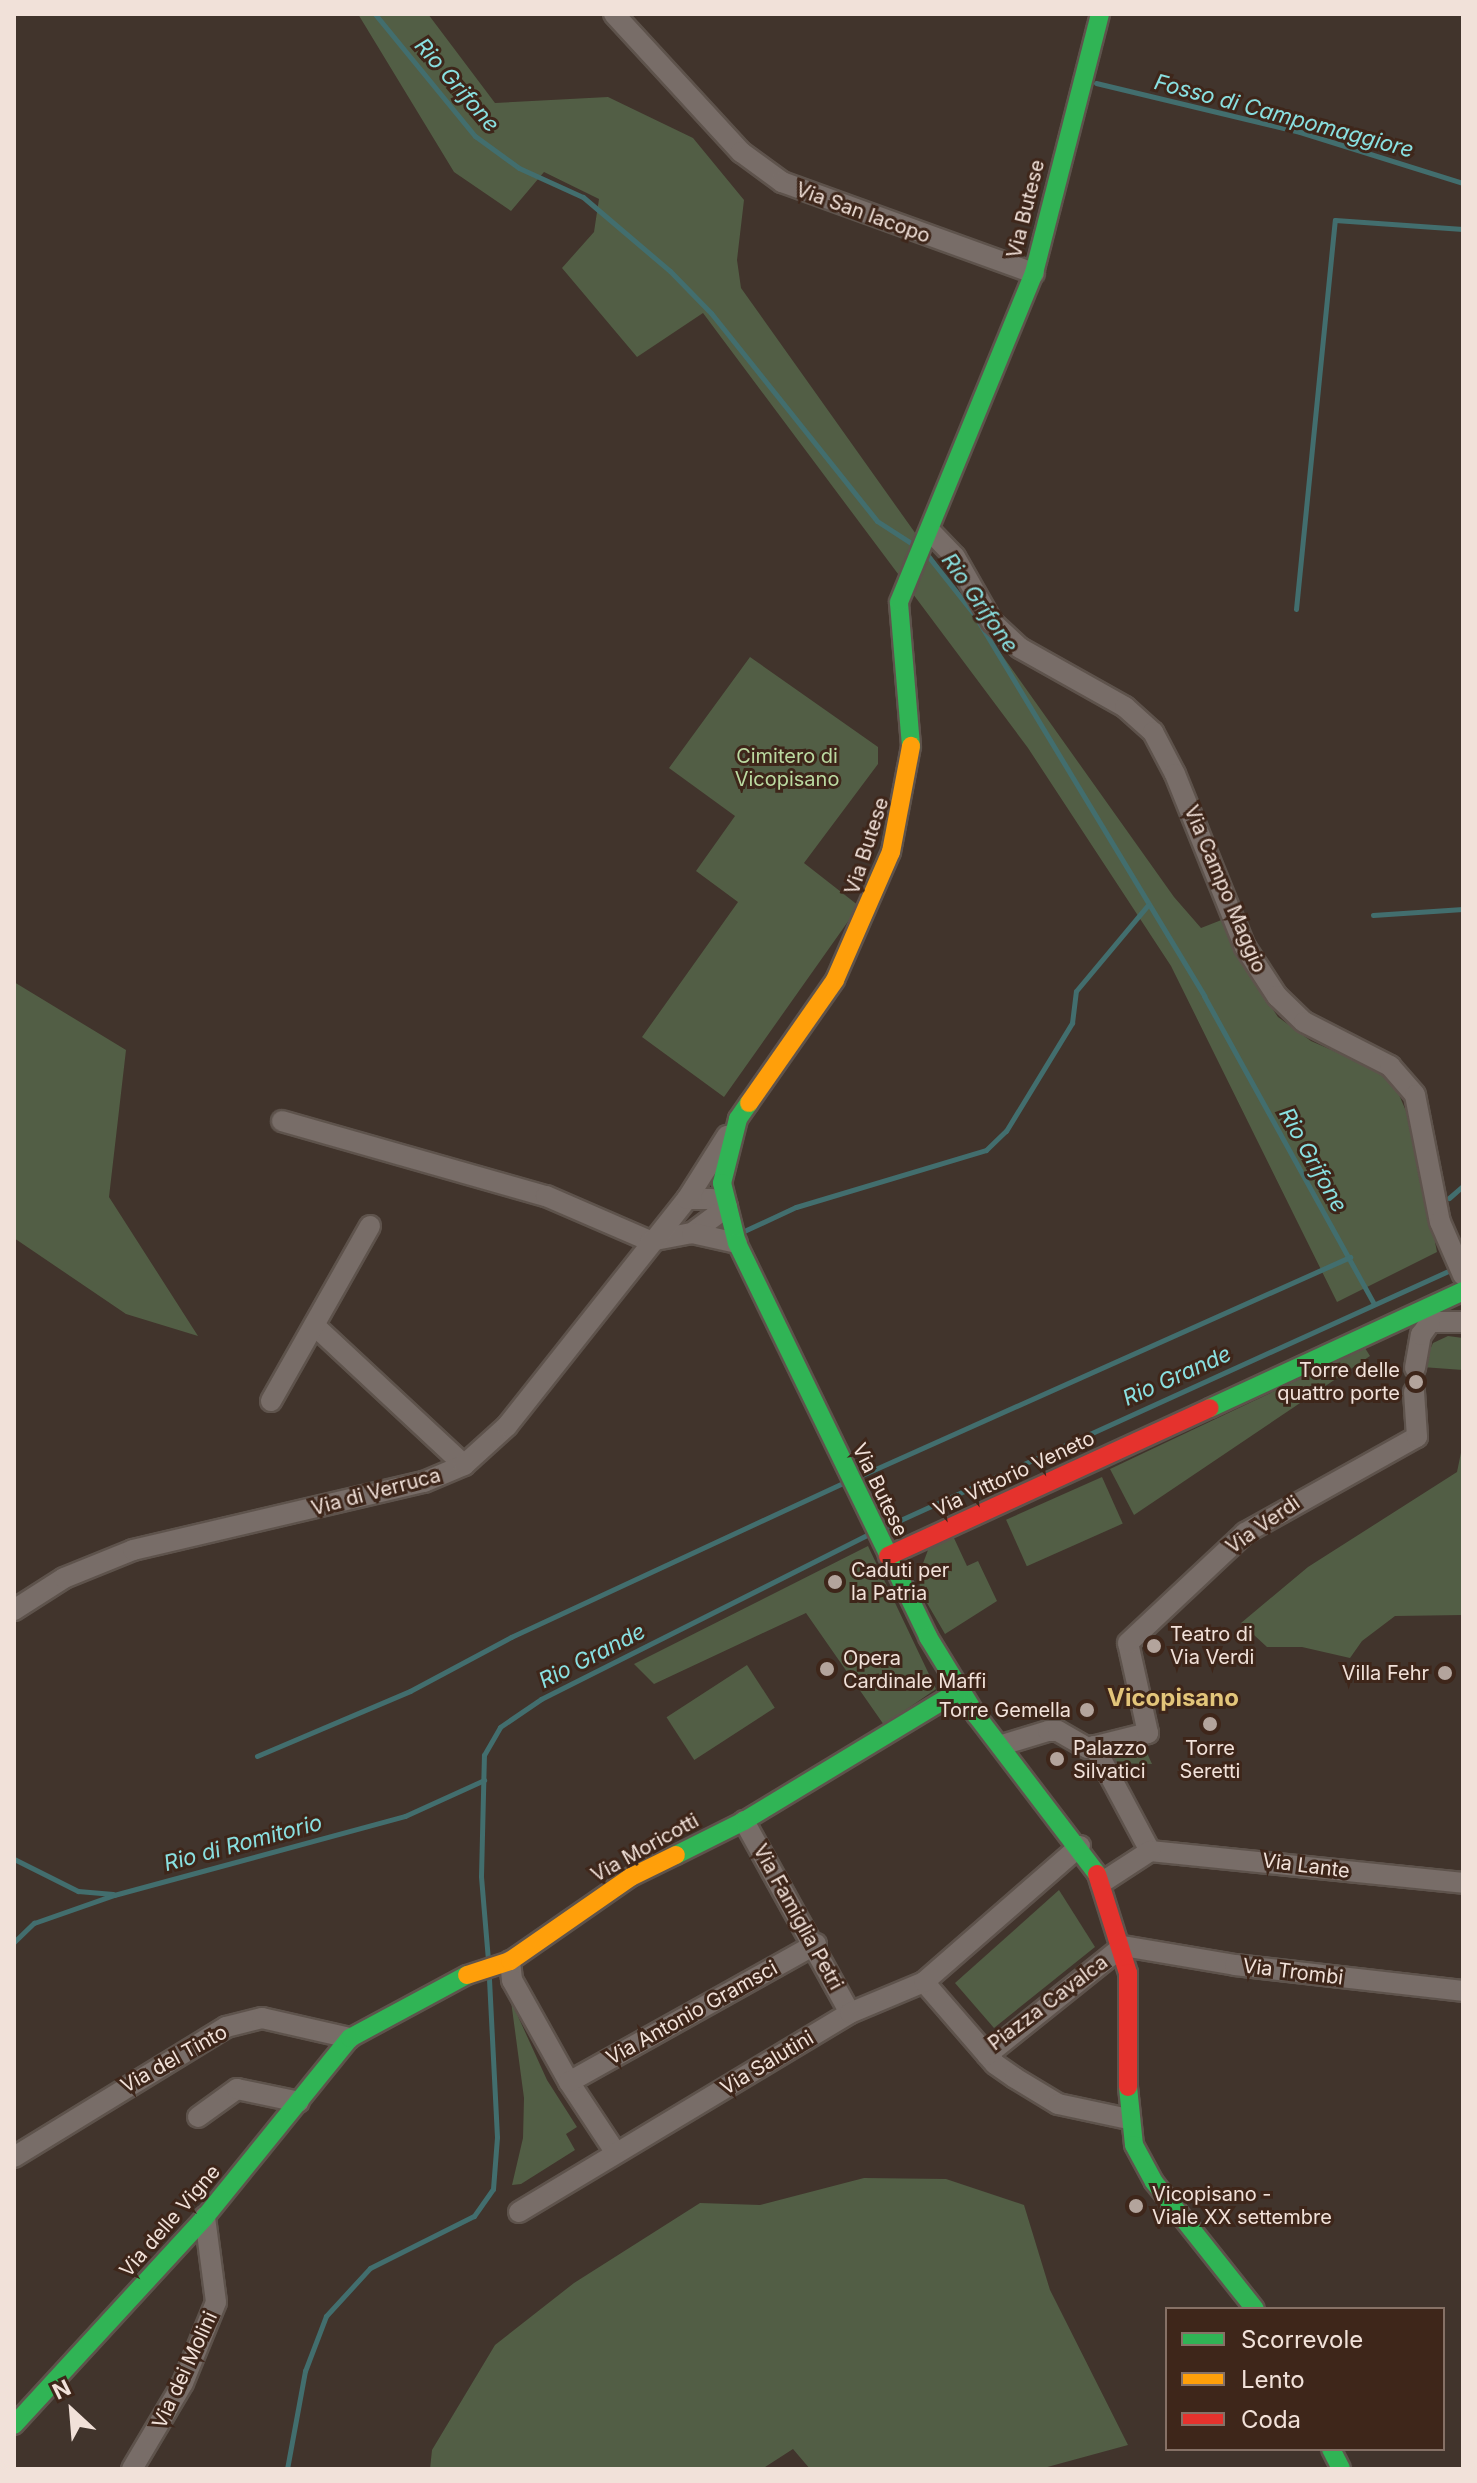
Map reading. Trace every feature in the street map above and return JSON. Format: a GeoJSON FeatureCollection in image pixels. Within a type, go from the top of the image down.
{"type":"FeatureCollection","features":[{"type":"Feature","properties":{"kind":"street","name":"Via San Iacopo"},"geometry":{"type":"LineString","coordinates":[[614,14],[741,152],[782,182],[1034,273]]}},
{"type":"Feature","properties":{"kind":"street","name":"Via Butese"},"geometry":{"type":"LineString","coordinates":[[960,1690],[888,1556],[737,1243],[727,1207],[725,1157],[738,1119],[835,980],[891,852],[912,758],[897,620],[913,566],[1034,273],[1100,14]]}},
{"type":"Feature","properties":{"kind":"street","name":"Via Campo Maggio"},"geometry":{"type":"LineString","coordinates":[[930,531],[955,557],[992,622],[1020,648],[1125,707],[1153,732],[1259,974],[1304,1022],[1390,1066],[1415,1095],[1450,1245],[1462,1274]]}},
{"type":"Feature","properties":{"kind":"street","name":"Via di Verruca"},"geometry":{"type":"LineString","coordinates":[[14,1610],[64,1578],[133,1550],[424,1482],[464,1465],[507,1426],[650,1241],[687,1199],[738,1119]]}},
{"type":"Feature","properties":{"kind":"street"},"geometry":{"type":"LineString","coordinates":[[282,1121],[546,1196],[650,1241],[692,1233],[737,1243]]}},
{"type":"Feature","properties":{"kind":"street"},"geometry":{"type":"LineString","coordinates":[[687,1199],[711,1199],[727,1207],[692,1233]]}},
{"type":"Feature","properties":{"kind":"street"},"geometry":{"type":"LineString","coordinates":[[271,1401],[370,1226]]}},
{"type":"Feature","properties":{"kind":"street","name":"Via Vittorio Veneto"},"geometry":{"type":"LineString","coordinates":[[888,1556],[1427,1315],[1463,1291]]}},
{"type":"Feature","properties":{"kind":"street"},"geometry":{"type":"LineString","coordinates":[[1415,1368],[1427,1315],[1463,1322]]}},
{"type":"Feature","properties":{"kind":"street"},"geometry":{"type":"LineString","coordinates":[[315,1326],[464,1465]]}},
{"type":"Feature","properties":{"kind":"street","name":"Via Verdi"},"geometry":{"type":"LineString","coordinates":[[1094,1746],[1148,1733],[1128,1643],[1245,1533],[1417,1437],[1414,1392]]}},
{"type":"Feature","properties":{"kind":"street","name":"Piazza Cavalca"},"geometry":{"type":"LineString","coordinates":[[924,1982],[987,2055],[1123,1946],[1101,1883],[1080,1846],[960,1690]]}},
{"type":"Feature","properties":{"kind":"street","name":"Via Moricotti"},"geometry":{"type":"LineString","coordinates":[[350,2038],[472,1973],[507,1962],[631,1877],[744,1821],[960,1690]]}},
{"type":"Feature","properties":{"kind":"street"},"geometry":{"type":"LineString","coordinates":[[1002,1745],[1058,1731],[1094,1746],[1150,1851],[1101,1883]]}},
{"type":"Feature","properties":{"kind":"street","name":"Via Famiglia Petri"},"geometry":{"type":"LineString","coordinates":[[744,1821],[816,1944],[850,2013]]}},
{"type":"Feature","properties":{"kind":"street"},"geometry":{"type":"LineString","coordinates":[[924,1982],[1080,1846]]}},
{"type":"Feature","properties":{"kind":"street","name":"Via Lante"},"geometry":{"type":"LineString","coordinates":[[1150,1851],[1463,1883]]}},
{"type":"Feature","properties":{"kind":"street","name":"Via Antonio Gramsci"},"geometry":{"type":"LineString","coordinates":[[569,2082],[816,1944]]}},
{"type":"Feature","properties":{"kind":"street"},"geometry":{"type":"LineString","coordinates":[[1123,1946],[1130,1999],[1128,2119],[1134,2145],[1154,2182],[1253,2307]]}},
{"type":"Feature","properties":{"kind":"street","name":"Via Trombi"},"geometry":{"type":"LineString","coordinates":[[1123,1946],[1235,1965],[1463,1991]]}},
{"type":"Feature","properties":{"kind":"street"},"geometry":{"type":"LineString","coordinates":[[507,1962],[512,1980],[569,2082],[616,2153]]}},
{"type":"Feature","properties":{"kind":"street","name":"Via Salutini"},"geometry":{"type":"LineString","coordinates":[[519,2212],[850,2013],[924,1982]]}},
{"type":"Feature","properties":{"kind":"street","name":"Via del Tinto"},"geometry":{"type":"LineString","coordinates":[[14,2157],[226,2027],[262,2018],[350,2038]]}},
{"type":"Feature","properties":{"kind":"street","name":"Via delle Vigne"},"geometry":{"type":"LineString","coordinates":[[14,2425],[205,2217],[350,2038]]}},
{"type":"Feature","properties":{"kind":"street"},"geometry":{"type":"LineString","coordinates":[[987,2055],[1058,2104],[1128,2119]]}},
{"type":"Feature","properties":{"kind":"street"},"geometry":{"type":"LineString","coordinates":[[198,2117],[237,2089],[299,2102]]}},
{"type":"Feature","properties":{"kind":"street","name":"Via dei Molini"},"geometry":{"type":"LineString","coordinates":[[132,2469],[183,2383],[216,2302],[205,2217]]}},
{"type":"Feature","properties":{"kind":"street"},"geometry":{"type":"LineString","coordinates":[[1332,2451],[1341,2469]]}},
{"type":"Feature","properties":{"kind":"green space"},"geometry":{"type":"Polygon","coordinates":[[[358,14],[428,14],[495,103],[608,97],[693,138],[744,200],[737,260],[741,288],[1174,897],[1201,928],[1224,919],[1237,955],[1278,1017],[1311,1041],[1375,1069],[1397,1090],[1412,1125],[1437,1252],[1337,1302],[1171,966],[1028,748],[703,313],[637,357],[562,268],[594,232],[599,199],[544,172],[511,211],[454,172],[358,14]]]}},
{"type":"Feature","properties":{"kind":"green space","name":"Cimitero di Vicopisano"},"geometry":{"type":"Polygon","coordinates":[[[750,657],[878,747],[878,764],[804,863],[859,906],[724,1097],[642,1037],[738,902],[696,871],[735,816],[669,768],[750,657]]]}},
{"type":"Feature","properties":{"kind":"green space"},"geometry":{"type":"Polygon","coordinates":[[[14,982],[126,1050],[109,1197],[198,1336],[126,1314],[14,1238],[14,982]]]}},
{"type":"Feature","properties":{"kind":"green space"},"geometry":{"type":"Polygon","coordinates":[[[1448,1336],[1463,1338],[1463,1370],[1422,1367],[1433,1343],[1448,1336]]]}},
{"type":"Feature","properties":{"kind":"green space"},"geometry":{"type":"Polygon","coordinates":[[[1365,1348],[1370,1356],[1134,1515],[1110,1469],[1365,1348]]]}},
{"type":"Feature","properties":{"kind":"green space"},"geometry":{"type":"Polygon","coordinates":[[[1463,1443],[1463,1615],[1395,1616],[1362,1641],[1350,1658],[1302,1647],[1267,1647],[1241,1623],[1308,1567],[1457,1472],[1463,1443]]]}},
{"type":"Feature","properties":{"kind":"green space"},"geometry":{"type":"Polygon","coordinates":[[[1102,1477],[1123,1524],[1027,1566],[1006,1520],[1102,1477]]]}},
{"type":"Feature","properties":{"kind":"green space"},"geometry":{"type":"Polygon","coordinates":[[[953,1536],[967,1566],[978,1561],[997,1601],[945,1634],[920,1591],[919,1574],[928,1550],[953,1536]]]}},
{"type":"Feature","properties":{"kind":"green space"},"geometry":{"type":"Polygon","coordinates":[[[868,1546],[936,1689],[884,1725],[806,1613],[654,1684],[634,1664],[868,1546]]]}},
{"type":"Feature","properties":{"kind":"green space"},"geometry":{"type":"Polygon","coordinates":[[[747,1665],[775,1708],[694,1760],[666,1717],[747,1665]]]}},
{"type":"Feature","properties":{"kind":"green space"},"geometry":{"type":"Polygon","coordinates":[[[1143,1744],[1152,1764],[1113,1763],[1103,1749],[1143,1744]]]}},
{"type":"Feature","properties":{"kind":"green space"},"geometry":{"type":"Polygon","coordinates":[[[1059,1890],[1095,1947],[994,2028],[955,1983],[1059,1890]]]}},
{"type":"Feature","properties":{"kind":"green space"},"geometry":{"type":"Polygon","coordinates":[[[511,2001],[547,2080],[577,2127],[566,2134],[575,2150],[521,2184],[512,2185],[523,2138],[524,2098],[511,2001]]]}},
{"type":"Feature","properties":{"kind":"green space"},"geometry":{"type":"Polygon","coordinates":[[[864,2178],[946,2179],[1024,2205],[1050,2290],[1128,2445],[1040,2469],[810,2469],[793,2449],[762,2469],[430,2469],[432,2450],[495,2345],[574,2283],[700,2203],[760,2205],[864,2178]]]}},
{"type":"Feature","properties":{"kind":"waterway","name":"Rio Grifone"},"geometry":{"type":"LineString","coordinates":[[375,14],[475,136],[519,168],[583,197],[670,271],[711,313],[877,521],[914,545]]}},
{"type":"Feature","properties":{"kind":"waterway","name":"Fosso di Campomaggiore"},"geometry":{"type":"LineString","coordinates":[[1096,83],[1300,132],[1463,183]]}},
{"type":"Feature","properties":{"kind":"waterway"},"geometry":{"type":"LineString","coordinates":[[1296,609],[1335,220],[1463,229]]}},
{"type":"Feature","properties":{"kind":"waterway","name":"Rio Grifone"},"geometry":{"type":"LineString","coordinates":[[928,556],[974,614],[1204,996],[1374,1304]]}},
{"type":"Feature","properties":{"kind":"waterway"},"geometry":{"type":"LineString","coordinates":[[744,1231],[796,1207],[986,1150],[1006,1131],[1072,1023],[1076,991],[1148,905]]}},
{"type":"Feature","properties":{"kind":"waterway"},"geometry":{"type":"LineString","coordinates":[[1373,915],[1463,909]]}},
{"type":"Feature","properties":{"kind":"waterway"},"geometry":{"type":"LineString","coordinates":[[1449,1198],[1463,1186]]}},
{"type":"Feature","properties":{"kind":"waterway"},"geometry":{"type":"LineString","coordinates":[[860,1476],[1350,1257]]}},
{"type":"Feature","properties":{"kind":"waterway","name":"Rio Grande"},"geometry":{"type":"LineString","coordinates":[[885,1527],[1455,1268]]}},
{"type":"Feature","properties":{"kind":"waterway"},"geometry":{"type":"LineString","coordinates":[[257,1756],[410,1691],[511,1637],[843,1483]]}},
{"type":"Feature","properties":{"kind":"waterway","name":"Rio Grande"},"geometry":{"type":"LineString","coordinates":[[488,1960],[481,1876],[484,1755],[500,1727],[541,1699],[869,1534]]}},
{"type":"Feature","properties":{"kind":"waterway","name":"Rio di Romitorio"},"geometry":{"type":"LineString","coordinates":[[14,1942],[34,1923],[114,1895],[405,1816],[484,1780]]}},
{"type":"Feature","properties":{"kind":"waterway"},"geometry":{"type":"LineString","coordinates":[[14,1859],[78,1891],[113,1894]]}},
{"type":"Feature","properties":{"kind":"waterway","name":"Rio Grande"},"geometry":{"type":"LineString","coordinates":[[287,2469],[305,2371],[326,2316],[370,2268],[474,2216],[493,2189],[497,2137],[489,1978]]}},
{"type":"Feature","properties":{"kind":"traffic: fast"},"geometry":{"type":"LineString","coordinates":[[911,746],[899,602],[1034,273],[1100,14]]}},
{"type":"Feature","properties":{"kind":"traffic: fast"},"geometry":{"type":"LineString","coordinates":[[749,1103],[738,1119],[722,1183],[737,1243],[928,1637],[976,1715],[1097,1874]]}},
{"type":"Feature","properties":{"kind":"traffic: fast"},"geometry":{"type":"LineString","coordinates":[[1210,1408],[1463,1291]]}},
{"type":"Feature","properties":{"kind":"traffic: fast"},"geometry":{"type":"LineString","coordinates":[[676,1855],[744,1821],[960,1690]]}},
{"type":"Feature","properties":{"kind":"traffic: fast"},"geometry":{"type":"LineString","coordinates":[[14,2425],[205,2217],[350,2038],[467,1975]]}},
{"type":"Feature","properties":{"kind":"traffic: fast"},"geometry":{"type":"LineString","coordinates":[[1128,2087],[1134,2145],[1154,2182],[1253,2307]]}},
{"type":"Feature","properties":{"kind":"traffic: fast"},"geometry":{"type":"LineString","coordinates":[[1332,2451],[1341,2469]]}},
{"type":"Feature","properties":{"kind":"traffic: slow"},"geometry":{"type":"LineString","coordinates":[[749,1103],[835,980],[891,852],[911,746]]}},
{"type":"Feature","properties":{"kind":"traffic: slow"},"geometry":{"type":"LineString","coordinates":[[467,1975],[510,1961],[631,1877],[676,1855]]}},
{"type":"Feature","properties":{"kind":"traffic: jam"},"geometry":{"type":"LineString","coordinates":[[888,1556],[1210,1408]]}},
{"type":"Feature","properties":{"kind":"traffic: jam"},"geometry":{"type":"LineString","coordinates":[[1097,1874],[1128,1973],[1128,2087]]}},
{"type":"Feature","properties":{"kind":"place","name":"Torre delle quattro porte"},"geometry":{"type":"Point","coordinates":[1416,1382]}},
{"type":"Feature","properties":{"kind":"place","name":"Caduti per la Patria"},"geometry":{"type":"Point","coordinates":[835,1582]}},
{"type":"Feature","properties":{"kind":"place","name":"Teatro di Via Verdi"},"geometry":{"type":"Point","coordinates":[1154,1646]}},
{"type":"Feature","properties":{"kind":"place","name":"Opera Cardinale Maffi"},"geometry":{"type":"Point","coordinates":[827,1669]}},
{"type":"Feature","properties":{"kind":"place","name":"Villa Fehr"},"geometry":{"type":"Point","coordinates":[1445,1673]}},
{"type":"Feature","properties":{"kind":"place","name":"Torre Gemella"},"geometry":{"type":"Point","coordinates":[1087,1710]}},
{"type":"Feature","properties":{"kind":"place","name":"Torre Seretti"},"geometry":{"type":"Point","coordinates":[1210,1724]}},
{"type":"Feature","properties":{"kind":"place","name":"Palazzo Silvatici"},"geometry":{"type":"Point","coordinates":[1057,1759]}},
{"type":"Feature","properties":{"kind":"place","name":"Vicopisano - Viale XX settembre"},"geometry":{"type":"Point","coordinates":[1136,2206]}},
{"type":"Feature","properties":{"kind":"district","name":"Vicopisano"},"geometry":{"type":"Point","coordinates":[1173,1698]}}]}
